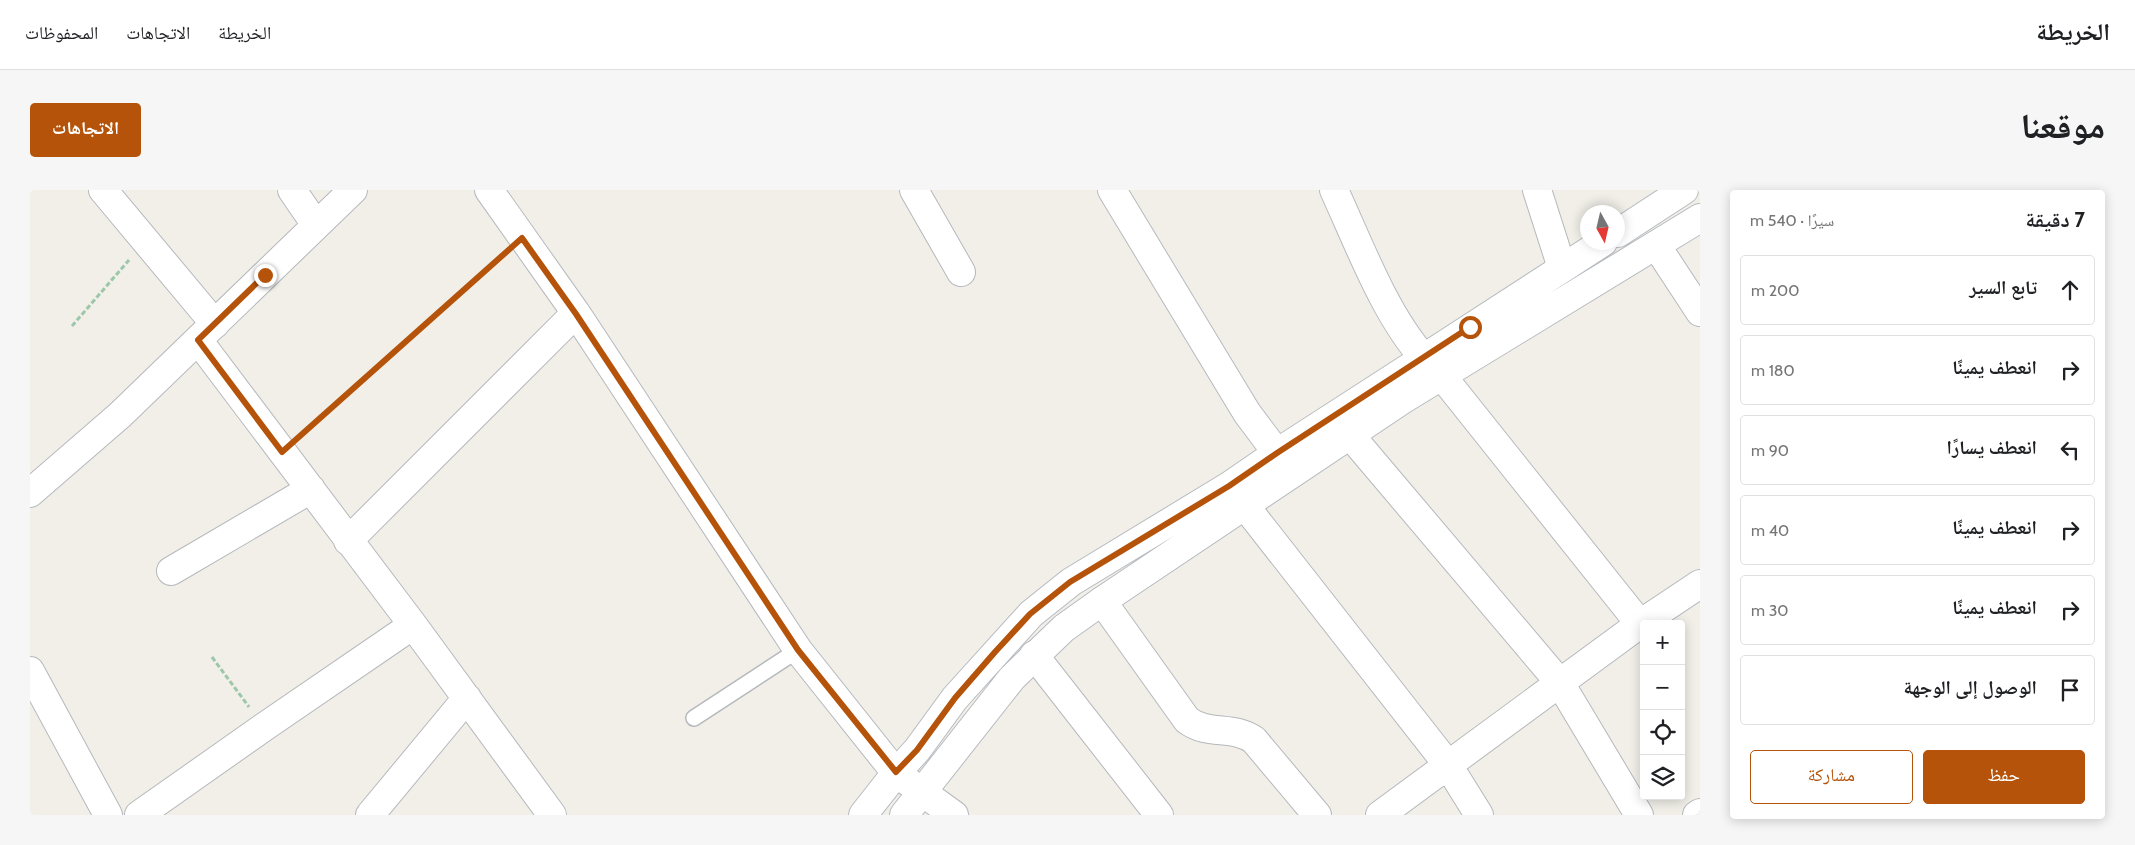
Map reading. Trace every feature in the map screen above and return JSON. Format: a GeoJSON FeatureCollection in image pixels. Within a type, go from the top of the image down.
{"type":"FeatureCollection","features":[{"type":"Feature","properties":{"kind":"street"},"geometry":{"type":"LineString","coordinates":[[104,190],[145,241],[206,332],[282,452],[413,625],[552,815]]}},
{"type":"Feature","properties":{"kind":"street"},"geometry":{"type":"LineString","coordinates":[[292,190],[316,225]]}},
{"type":"Feature","properties":{"kind":"street"},"geometry":{"type":"LineString","coordinates":[[30,493],[120,415],[353,190]]}},
{"type":"Feature","properties":{"kind":"street"},"geometry":{"type":"LineString","coordinates":[[489,190],[576,314],[798,650],[896,772],[921,793],[954,815]]}},
{"type":"Feature","properties":{"kind":"street"},"geometry":{"type":"LineString","coordinates":[[914,190],[961,272]]}},
{"type":"Feature","properties":{"kind":"street"},"geometry":{"type":"LineString","coordinates":[[1112,190],[1247,413],[1277,453]]}},
{"type":"Feature","properties":{"kind":"street"},"geometry":{"type":"LineString","coordinates":[[1334,190],[1391,311],[1408,341],[1433,367],[1640,624],[1380,815]]}},
{"type":"Feature","properties":{"kind":"street"},"geometry":{"type":"LineString","coordinates":[[1538,190],[1562,268]]}},
{"type":"Feature","properties":{"kind":"street"},"geometry":{"type":"LineString","coordinates":[[1625,229],[1684,190]]}},
{"type":"Feature","properties":{"kind":"street"},"geometry":{"type":"LineString","coordinates":[[904,815],[1012,678],[1034,655],[1064,628],[1102,601],[1237,496],[1277,453],[1656,245],[1700,218]]}},
{"type":"Feature","properties":{"kind":"street"},"geometry":{"type":"LineString","coordinates":[[1656,245],[1700,312]]}},
{"type":"Feature","properties":{"kind":"street"},"geometry":{"type":"LineString","coordinates":[[863,815],[896,772],[917,750],[955,698],[1030,614],[1070,582],[1237,496],[1350,434],[1402,400],[1433,367],[1562,268],[1590,250]]}},
{"type":"Feature","properties":{"kind":"street"},"geometry":{"type":"LineString","coordinates":[[348,541],[576,314]]}},
{"type":"Feature","properties":{"kind":"street"},"geometry":{"type":"LineString","coordinates":[[1350,434],[1560,683],[1639,815]]}},
{"type":"Feature","properties":{"kind":"street"},"geometry":{"type":"LineString","coordinates":[[171,570],[311,489]]}},
{"type":"Feature","properties":{"kind":"street"},"geometry":{"type":"LineString","coordinates":[[1237,496],[1448,766],[1479,815]]}},
{"type":"Feature","properties":{"kind":"street"},"geometry":{"type":"LineString","coordinates":[[1646,620],[1700,584]]}},
{"type":"Feature","properties":{"kind":"street"},"geometry":{"type":"LineString","coordinates":[[1102,601],[1187,720],[1202,729],[1235,731],[1246,734],[1254,740],[1317,815]]}},
{"type":"Feature","properties":{"kind":"street"},"geometry":{"type":"LineString","coordinates":[[139,815],[264,726],[413,625]]}},
{"type":"Feature","properties":{"kind":"street"},"geometry":{"type":"LineString","coordinates":[[1034,655],[1159,815]]}},
{"type":"Feature","properties":{"kind":"street"},"geometry":{"type":"LineString","coordinates":[[30,670],[108,815]]}},
{"type":"Feature","properties":{"kind":"street"},"geometry":{"type":"LineString","coordinates":[[370,815],[467,698]]}},
{"type":"Feature","properties":{"kind":"lane"},"geometry":{"type":"LineString","coordinates":[[694,718],[798,650]]}},
{"type":"Feature","properties":{"kind":"path"},"geometry":{"type":"LineString","coordinates":[[282,452],[522,238]]}},
{"type":"Feature","properties":{"kind":"path"},"geometry":{"type":"LineString","coordinates":[[72,326],[145,241]]}},
{"type":"Feature","properties":{"kind":"path"},"geometry":{"type":"LineString","coordinates":[[212,657],[264,726]]}},
{"type":"Feature","properties":{"kind":"route"},"geometry":{"type":"LineString","coordinates":[[265,275],[198,340],[282,452],[522,238],[576,314],[798,650],[896,772],[917,750],[955,698],[995,652],[1030,614],[1070,582],[1229,486],[1470,327]]}}]}
